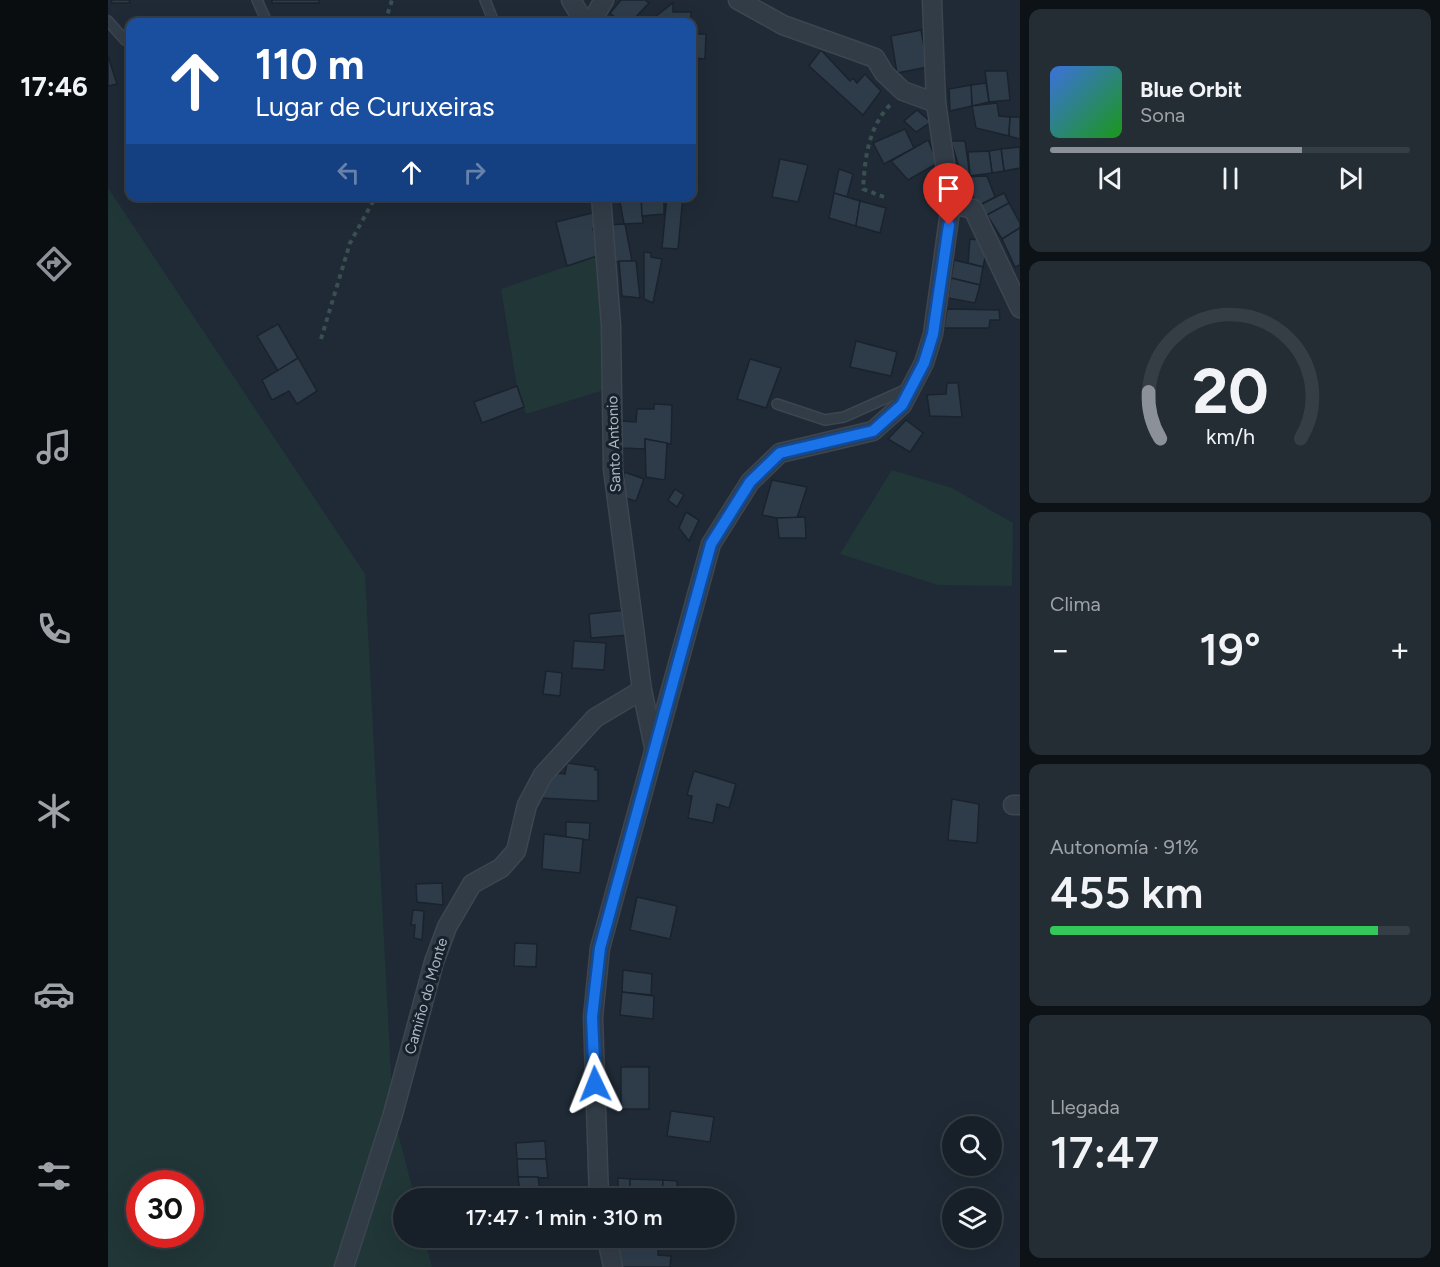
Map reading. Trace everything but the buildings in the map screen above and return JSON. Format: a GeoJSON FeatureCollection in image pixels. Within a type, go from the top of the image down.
{"type":"FeatureCollection","features":[{"type":"Feature","properties":{"kind":"street"},"geometry":{"type":"LineString","coordinates":[[572,0],[582,18]]}},
{"type":"Feature","properties":{"kind":"street"},"geometry":{"type":"LineString","coordinates":[[593,18],[604,0]]}},
{"type":"Feature","properties":{"kind":"street"},"geometry":{"type":"LineString","coordinates":[[738,0],[783,25],[876,58],[884,73],[903,91],[936,103]]}},
{"type":"Feature","properties":{"kind":"street"},"geometry":{"type":"LineString","coordinates":[[599,1188],[592,1017],[600,948],[711,544],[750,482],[780,453],[873,431],[902,405],[924,363],[933,334],[951,204],[936,103],[932,0]]}},
{"type":"Feature","properties":{"kind":"street","name":"Santo Antonio"},"geometry":{"type":"LineString","coordinates":[[601,201],[611,325],[613,469],[642,690],[655,748]]}},
{"type":"Feature","properties":{"kind":"street"},"geometry":{"type":"LineString","coordinates":[[951,204],[973,209],[1020,308]]}},
{"type":"Feature","properties":{"kind":"street","name":"Camiño do Monte"},"geometry":{"type":"LineString","coordinates":[[344,1267],[390,1124],[447,927],[472,884],[501,868],[516,851],[527,805],[543,776],[595,718],[642,690]]}},
{"type":"Feature","properties":{"kind":"street"},"geometry":{"type":"LineString","coordinates":[[609,1248],[613,1267]]}},
{"type":"Feature","properties":{"kind":"lane"},"geometry":{"type":"LineString","coordinates":[[258,0],[265,18]]}},
{"type":"Feature","properties":{"kind":"lane"},"geometry":{"type":"LineString","coordinates":[[484,0],[492,18]]}},
{"type":"Feature","properties":{"kind":"lane"},"geometry":{"type":"LineString","coordinates":[[108,21],[125,40]]}},
{"type":"Feature","properties":{"kind":"lane"},"geometry":{"type":"LineString","coordinates":[[777,404],[825,420],[844,417],[911,387]]}},
{"type":"Feature","properties":{"kind":"path"},"geometry":{"type":"LineString","coordinates":[[386,18],[392,0]]}},
{"type":"Feature","properties":{"kind":"path"},"geometry":{"type":"LineString","coordinates":[[884,197],[863,189],[866,151],[880,116],[903,91]]}},
{"type":"Feature","properties":{"kind":"path"},"geometry":{"type":"LineString","coordinates":[[321,339],[350,243],[373,201]]}},
{"type":"Feature","properties":{"kind":"green space"},"geometry":{"type":"Polygon","coordinates":[[[108,188],[365,574],[393,1114],[412,1188],[393,1188],[393,1248],[427,1248],[432,1267],[108,1267],[108,188]]]}},
{"type":"Feature","properties":{"kind":"green space"},"geometry":{"type":"Polygon","coordinates":[[[600,255],[604,390],[526,414],[517,386],[501,289],[600,255]]]}},
{"type":"Feature","properties":{"kind":"green space"},"geometry":{"type":"Polygon","coordinates":[[[892,470],[952,488],[1013,523],[1012,586],[938,585],[840,554],[892,470]]]}},
{"type":"Feature","properties":{"kind":"route"},"geometry":{"type":"LineString","coordinates":[[595,1084],[592,1017],[600,948],[711,544],[750,482],[780,453],[873,431],[902,405],[924,363],[933,334],[949,225]]}}]}
